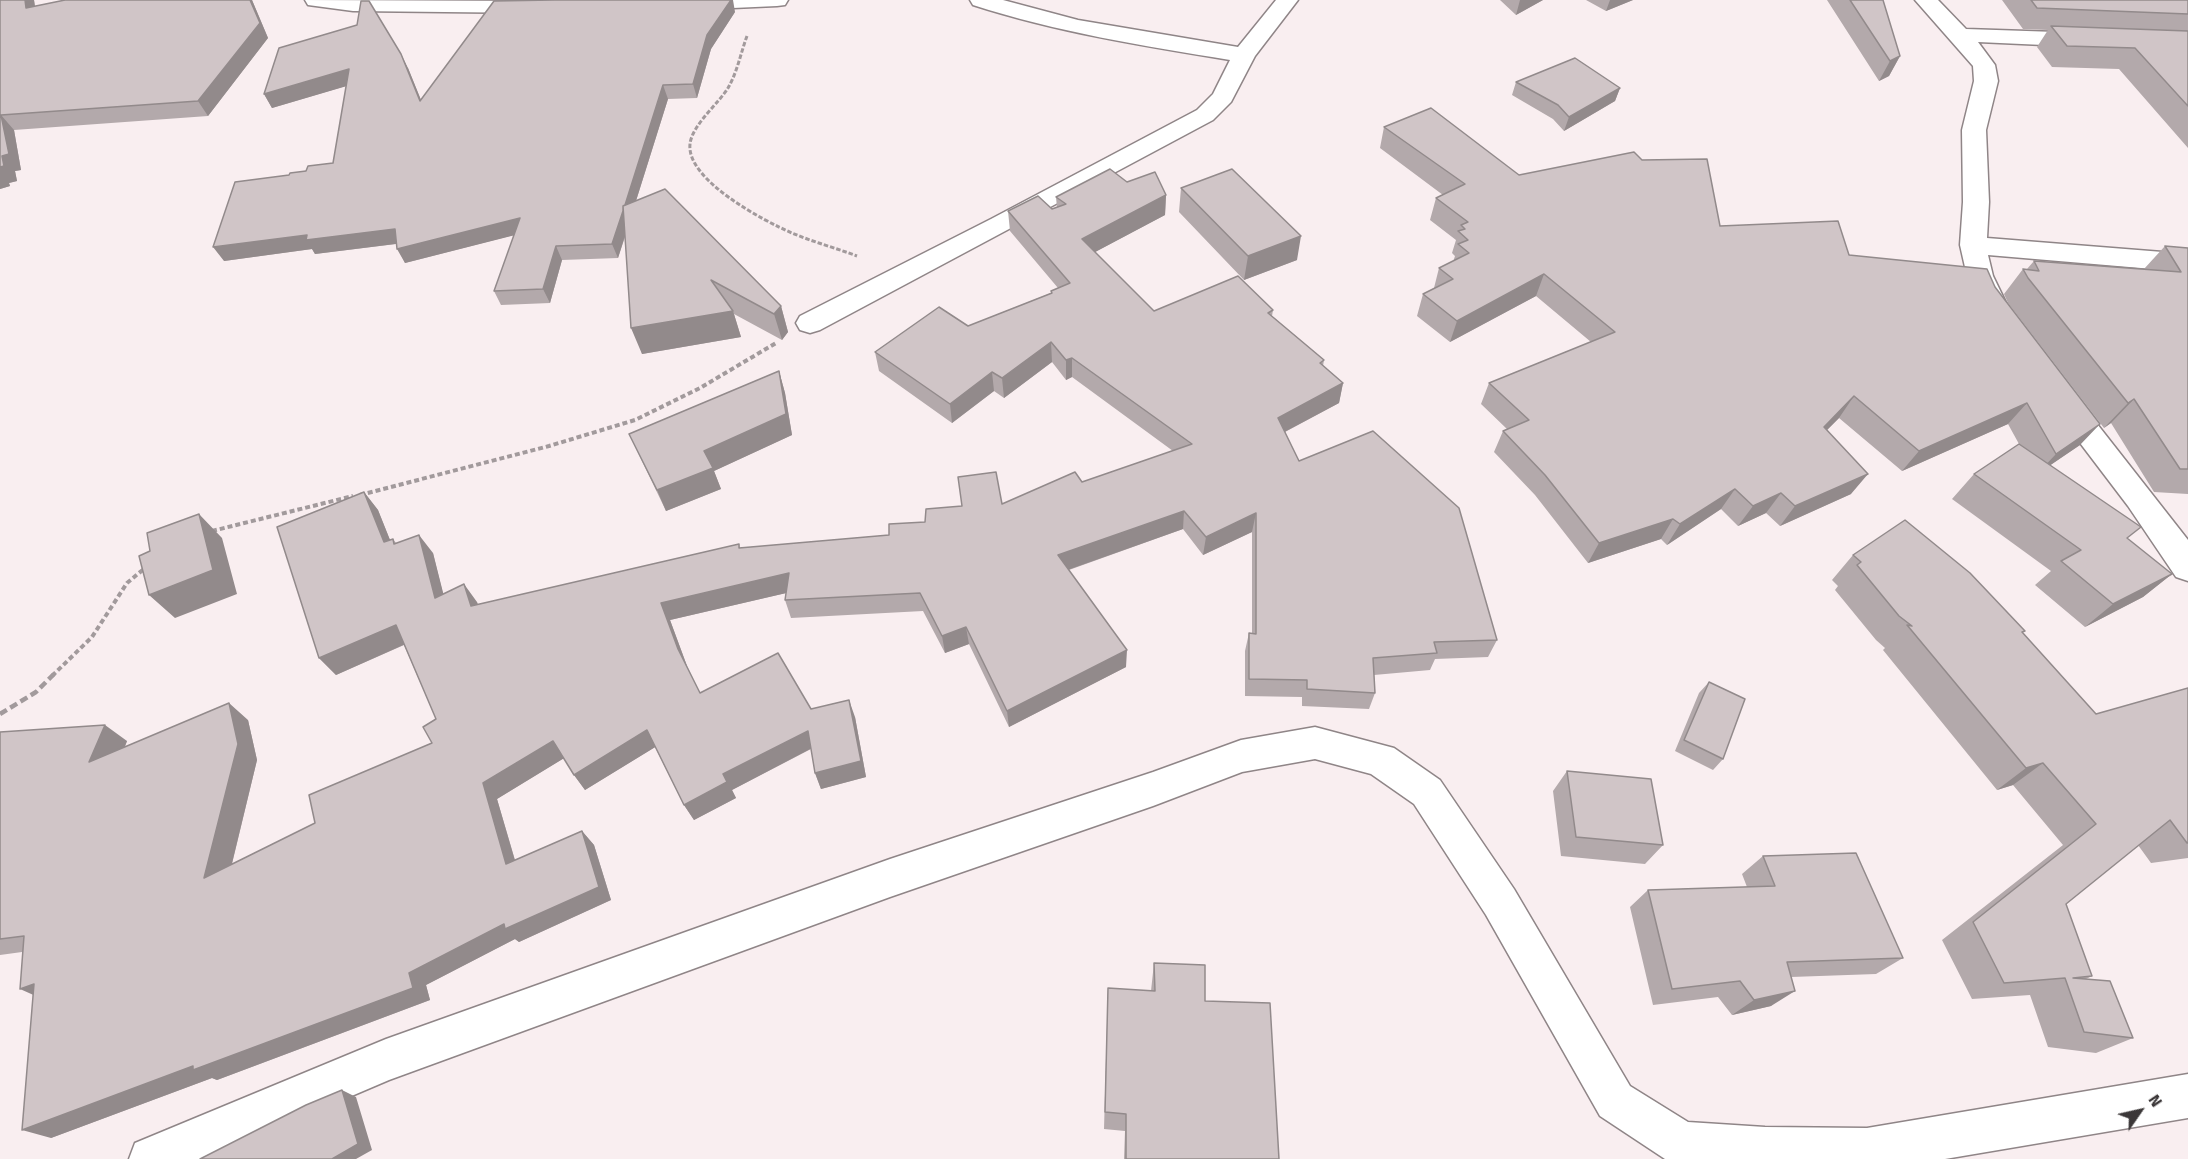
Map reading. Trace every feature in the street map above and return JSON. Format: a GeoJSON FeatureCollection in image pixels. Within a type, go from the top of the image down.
{"type":"FeatureCollection","features":[{"type":"Feature","properties":{"kind":"street"},"geometry":{"type":"LineString","coordinates":[[316,0],[353,4],[556,7]]}},
{"type":"Feature","properties":{"kind":"street"},"geometry":{"type":"LineString","coordinates":[[981,0],[1072,26],[1244,55]]}},
{"type":"Feature","properties":{"kind":"street"},"geometry":{"type":"LineString","coordinates":[[810,323],[1000,225],[1205,115],[1223,97],[1244,55],[1287,0]]}},
{"type":"Feature","properties":{"kind":"street"},"geometry":{"type":"LineString","coordinates":[[1926,0],[1960,35],[1984,65],[1986,81],[1974,130],[1976,202],[1974,245],[1980,276],[1994,308],[2007,326]]}},
{"type":"Feature","properties":{"kind":"street"},"geometry":{"type":"LineString","coordinates":[[665,4],[772,1]]}},
{"type":"Feature","properties":{"kind":"street"},"geometry":{"type":"LineString","coordinates":[[1960,35],[2113,42]]}},
{"type":"Feature","properties":{"kind":"street"},"geometry":{"type":"LineString","coordinates":[[1974,245],[2188,263]]}},
{"type":"Feature","properties":{"kind":"street"},"geometry":{"type":"LineString","coordinates":[[2048,380],[2146,507],[2188,568]]}},
{"type":"Feature","properties":{"kind":"street"},"geometry":{"type":"LineString","coordinates":[[151,1159],[387,1060],[890,878],[1153,789],[1241,756],[1315,743],[1381,760],[1427,792],[1500,902],[1616,1101],[1682,1144],[1765,1149],[1867,1150],[2188,1096]]}},
{"type":"Feature","properties":{"kind":"path"},"geometry":{"type":"LineString","coordinates":[[772,1],[743,44],[729,87],[706,114],[690,142],[693,163],[704,177],[743,206],[792,233],[908,273]]}},
{"type":"Feature","properties":{"kind":"path"},"geometry":{"type":"LineString","coordinates":[[203,535],[219,528],[549,446],[634,420],[700,388],[810,323]]}},
{"type":"Feature","properties":{"kind":"path"},"geometry":{"type":"LineString","coordinates":[[0,714],[36,692],[92,636],[127,583],[149,564]]}},
{"type":"Feature","properties":{"kind":"building"},"geometry":{"type":"Polygon","coordinates":[[[0,0],[25,0],[26,8],[65,0],[250,0],[260,23],[198,101],[1,115],[9,154],[2,156],[4,166],[0,167],[0,0]]]}},
{"type":"Feature","properties":{"kind":"building"},"geometry":{"type":"Polygon","coordinates":[[[731,0],[707,35],[693,84],[663,85],[612,244],[556,246],[543,289],[494,291],[520,218],[397,249],[395,229],[306,240],[307,235],[213,247],[235,182],[289,175],[306,171],[308,166],[333,163],[349,69],[264,94],[279,48],[357,25],[361,1],[369,1],[401,54],[420,101],[494,1],[731,0]]]}},
{"type":"Feature","properties":{"kind":"building"},"geometry":{"type":"Polygon","coordinates":[[[1850,0],[1883,0],[1900,56],[1890,61],[1850,0]]]}},
{"type":"Feature","properties":{"kind":"building"},"geometry":{"type":"Polygon","coordinates":[[[2031,0],[2188,0],[2188,14],[2037,8],[2031,0]]]}},
{"type":"Feature","properties":{"kind":"building"},"geometry":{"type":"Polygon","coordinates":[[[2051,26],[2188,31],[2188,106],[2135,48],[2067,46],[2051,26]]]}},
{"type":"Feature","properties":{"kind":"building"},"geometry":{"type":"Polygon","coordinates":[[[1575,58],[1620,88],[1569,117],[1558,105],[1516,82],[1575,58]]]}},
{"type":"Feature","properties":{"kind":"building"},"geometry":{"type":"Polygon","coordinates":[[[1431,108],[1519,175],[1634,152],[1642,160],[1707,159],[1720,226],[1838,221],[1849,255],[1987,269],[1995,287],[2100,424],[2056,454],[2027,403],[1919,451],[1854,396],[1824,427],[1868,474],[1795,506],[1781,493],[1753,506],[1735,489],[1680,524],[1673,519],[1599,543],[1545,475],[1503,431],[1529,420],[1489,383],[1615,332],[1544,274],[1457,321],[1423,294],[1453,279],[1439,268],[1469,253],[1458,244],[1468,240],[1458,231],[1465,229],[1461,225],[1468,222],[1436,198],[1465,184],[1384,127],[1431,108]]]}},
{"type":"Feature","properties":{"kind":"building"},"geometry":{"type":"Polygon","coordinates":[[[1110,169],[1127,182],[1155,172],[1166,195],[1082,239],[1154,311],[1238,276],[1273,310],[1268,313],[1324,360],[1320,363],[1343,383],[1278,418],[1299,461],[1373,431],[1459,508],[1497,640],[1434,642],[1437,653],[1373,658],[1375,693],[1307,689],[1307,680],[1249,679],[1249,633],[1256,634],[1256,513],[1206,537],[1184,511],[1058,555],[1127,650],[1007,711],[966,627],[942,636],[920,593],[785,600],[789,573],[661,603],[678,649],[700,693],[778,653],[811,709],[849,700],[861,761],[815,773],[808,731],[723,774],[727,782],[684,805],[647,730],[574,775],[553,741],[483,783],[506,864],[582,831],[599,887],[505,929],[504,924],[409,973],[413,988],[193,1070],[193,1066],[22,1130],[34,984],[20,989],[24,936],[0,939],[0,732],[105,725],[89,762],[229,703],[238,744],[204,878],[315,823],[309,795],[432,743],[423,727],[436,719],[396,625],[319,658],[277,527],[364,492],[384,542],[393,539],[394,544],[419,535],[435,598],[464,584],[471,606],[739,544],[739,548],[889,535],[889,524],[925,522],[926,509],[962,506],[958,477],[996,472],[1002,504],[1075,472],[1082,482],[1192,444],[1072,358],[1066,360],[1051,342],[1002,378],[992,372],[950,404],[875,352],[939,307],[968,326],[1052,293],[1051,291],[1070,283],[1008,211],[1038,196],[1052,209],[1066,204],[1056,197],[1110,169]]]}},
{"type":"Feature","properties":{"kind":"building"},"geometry":{"type":"Polygon","coordinates":[[[1232,169],[1301,236],[1248,256],[1181,188],[1232,169]]]}},
{"type":"Feature","properties":{"kind":"building"},"geometry":{"type":"Polygon","coordinates":[[[665,189],[781,306],[774,314],[711,280],[733,311],[631,328],[623,206],[665,189]]]}},
{"type":"Feature","properties":{"kind":"building"},"geometry":{"type":"Polygon","coordinates":[[[2165,246],[2188,248],[2188,469],[2180,469],[2134,399],[2128,403],[2023,269],[2039,271],[2034,261],[2181,272],[2165,246]]]}},
{"type":"Feature","properties":{"kind":"building"},"geometry":{"type":"Polygon","coordinates":[[[779,371],[786,414],[704,451],[713,468],[657,490],[629,434],[779,371]]]}},
{"type":"Feature","properties":{"kind":"building"},"geometry":{"type":"Polygon","coordinates":[[[2019,444],[2141,527],[2127,538],[2172,574],[2113,604],[2061,561],[2081,550],[1974,474],[2019,444]]]}},
{"type":"Feature","properties":{"kind":"building"},"geometry":{"type":"Polygon","coordinates":[[[199,514],[213,570],[149,595],[139,556],[150,551],[147,533],[199,514]]]}},
{"type":"Feature","properties":{"kind":"building"},"geometry":{"type":"Polygon","coordinates":[[[1905,520],[1970,573],[2025,631],[2022,632],[2096,714],[2188,688],[2188,843],[2170,820],[2066,904],[2092,976],[2073,978],[2110,981],[2133,1038],[2084,1032],[2065,978],[2004,983],[1973,922],[2096,824],[2043,763],[2026,768],[1907,625],[1912,626],[1899,616],[1857,565],[1861,562],[1853,555],[1905,520]]]}},
{"type":"Feature","properties":{"kind":"building"},"geometry":{"type":"Polygon","coordinates":[[[1709,682],[1745,699],[1723,759],[1684,740],[1709,682]]]}},
{"type":"Feature","properties":{"kind":"building"},"geometry":{"type":"Polygon","coordinates":[[[1567,771],[1651,779],[1663,845],[1576,837],[1567,771]]]}},
{"type":"Feature","properties":{"kind":"building"},"geometry":{"type":"Polygon","coordinates":[[[1856,853],[1903,958],[1787,962],[1795,991],[1754,1000],[1740,981],[1672,989],[1648,890],[1775,886],[1763,856],[1856,853]]]}},
{"type":"Feature","properties":{"kind":"building"},"geometry":{"type":"Polygon","coordinates":[[[1154,963],[1205,965],[1205,1001],[1270,1003],[1279,1159],[1126,1159],[1126,1114],[1105,1112],[1108,988],[1155,991],[1154,963]]]}},
{"type":"Feature","properties":{"kind":"building"},"geometry":{"type":"Polygon","coordinates":[[[342,1090],[358,1144],[332,1159],[200,1159],[306,1105],[342,1090]]]}}]}
